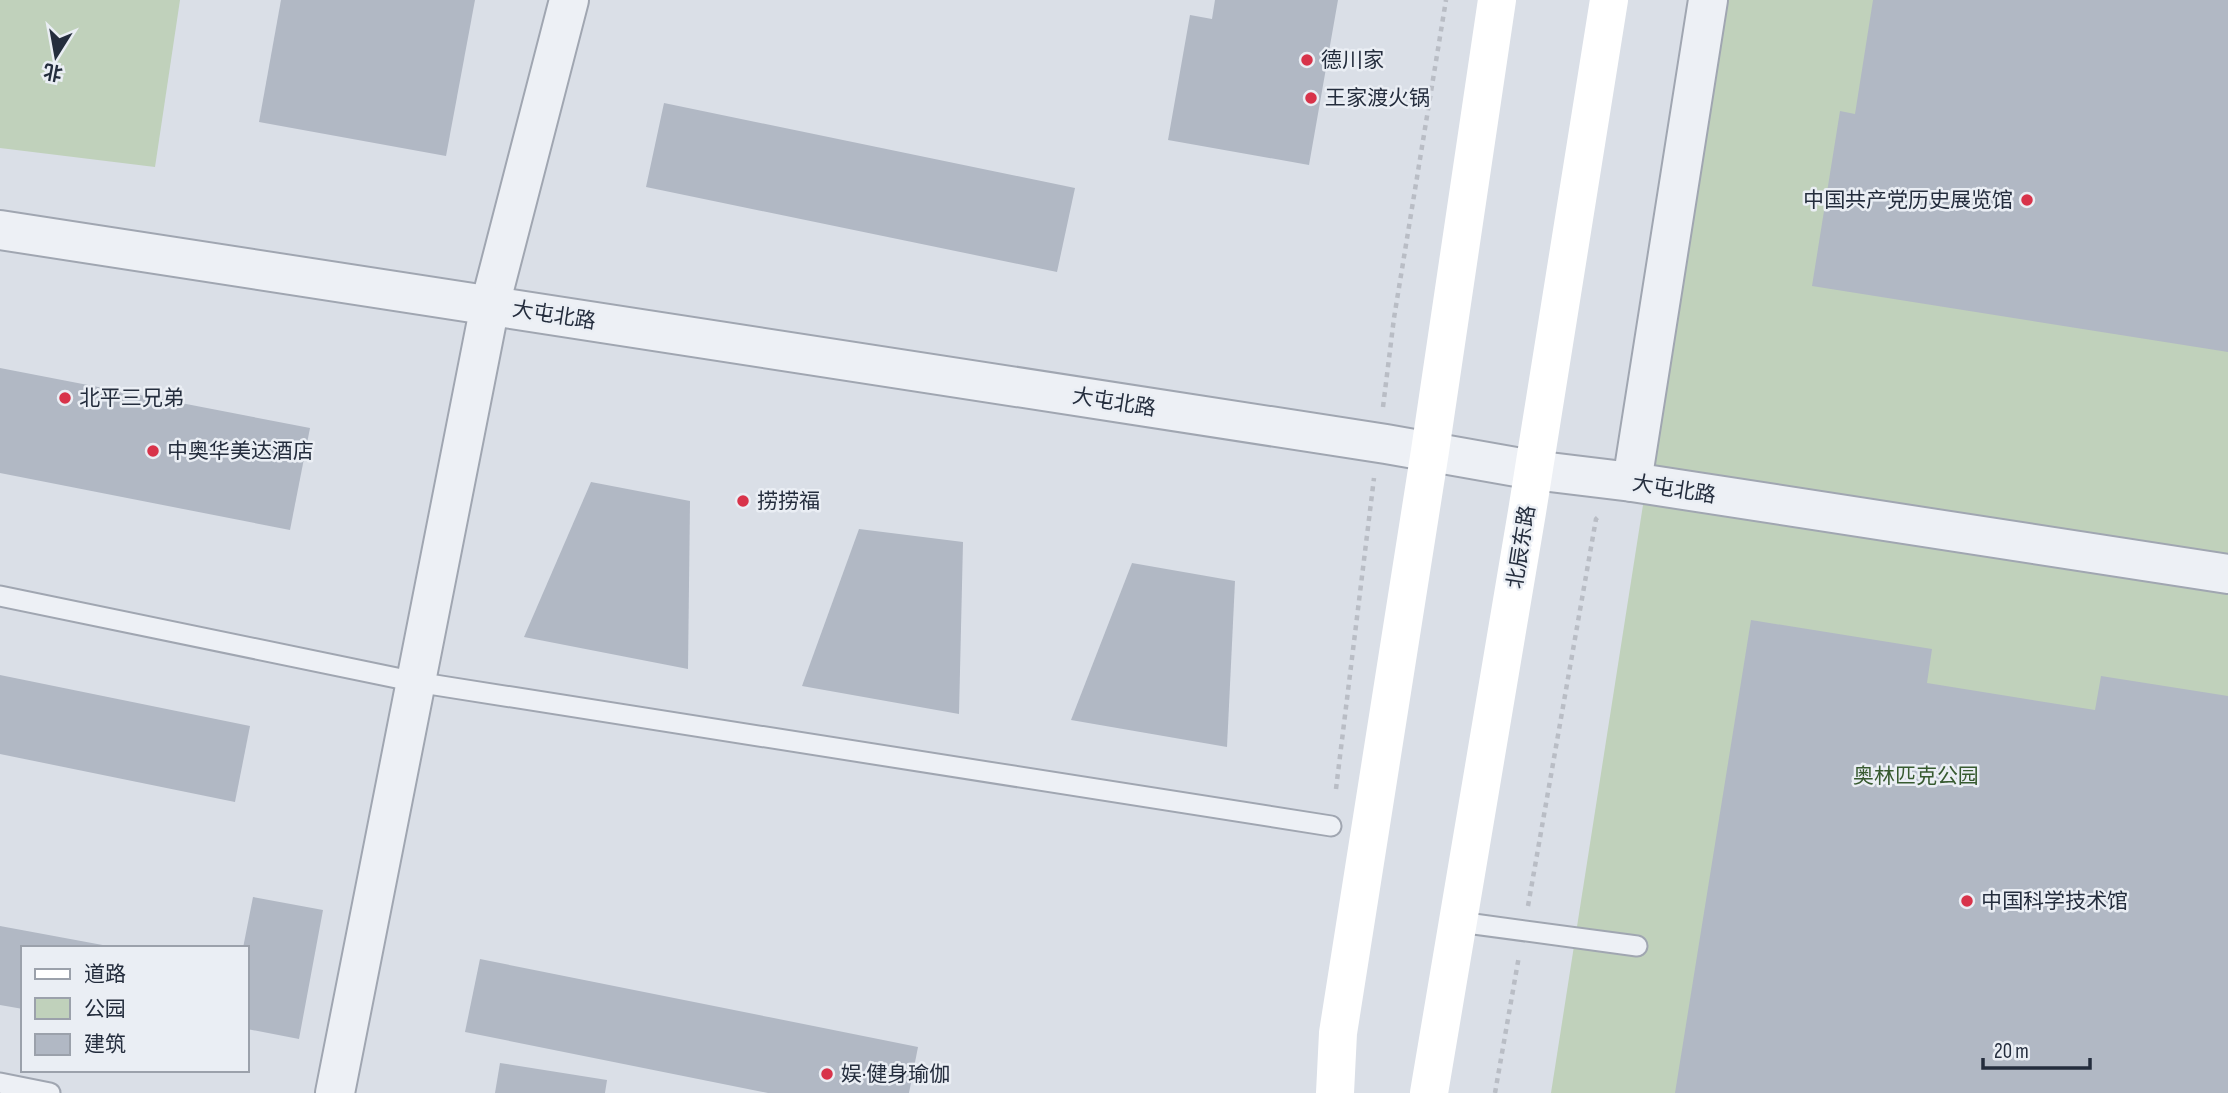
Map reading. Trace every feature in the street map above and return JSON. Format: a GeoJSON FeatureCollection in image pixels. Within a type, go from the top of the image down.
{"type":"FeatureCollection","features":[{"type":"Feature","properties":{"kind":"main road"},"geometry":{"type":"LineString","coordinates":[[1335,1093],[1338,1033],[1430,451],[1497,0]]}},
{"type":"Feature","properties":{"kind":"main road","name":"北辰东路"},"geometry":{"type":"LineString","coordinates":[[1429,1093],[1609,0]]}},
{"type":"Feature","properties":{"kind":"street"},"geometry":{"type":"LineString","coordinates":[[335,1093],[490,306],[569,0]]}},
{"type":"Feature","properties":{"kind":"street"},"geometry":{"type":"LineString","coordinates":[[1632,482],[1708,0]]}},
{"type":"Feature","properties":{"kind":"street","name":"大屯北路"},"geometry":{"type":"LineString","coordinates":[[0,230],[1379,443],[1533,470],[1632,482],[2228,574]]}},
{"type":"Feature","properties":{"kind":"lane"},"geometry":{"type":"LineString","coordinates":[[0,596],[416,682],[1331,826]]}},
{"type":"Feature","properties":{"kind":"lane"},"geometry":{"type":"LineString","coordinates":[[1459,922],[1637,946]]}},
{"type":"Feature","properties":{"kind":"lane"},"geometry":{"type":"LineString","coordinates":[[0,1083],[50,1093]]}},
{"type":"Feature","properties":{"kind":"path"},"geometry":{"type":"LineString","coordinates":[[1331,826],[1394,318],[1446,0]]}},
{"type":"Feature","properties":{"kind":"path"},"geometry":{"type":"LineString","coordinates":[[1494,1093],[1596,519],[1632,482]]}},
{"type":"Feature","properties":{"kind":"green space"},"geometry":{"type":"Polygon","coordinates":[[[0,0],[180,0],[155,167],[0,148],[0,0]]]}},
{"type":"Feature","properties":{"kind":"green space","name":"奥林匹克公园"},"geometry":{"type":"Polygon","coordinates":[[[1722,0],[2228,0],[2228,1093],[1551,1093],[1722,0]]]}},
{"type":"Feature","properties":{"kind":"building"},"geometry":{"type":"Polygon","coordinates":[[[281,0],[475,0],[446,156],[259,122],[281,0]]]}},
{"type":"Feature","properties":{"kind":"building"},"geometry":{"type":"Polygon","coordinates":[[[1215,0],[1338,0],[1309,165],[1168,140],[1190,15],[1212,19],[1215,0]]]}},
{"type":"Feature","properties":{"kind":"building","name":"中国共产党历史展览馆"},"geometry":{"type":"Polygon","coordinates":[[[1873,0],[2228,0],[2228,352],[1812,286],[1840,111],[1855,114],[1873,0]]]}},
{"type":"Feature","properties":{"kind":"building"},"geometry":{"type":"Polygon","coordinates":[[[664,103],[1075,188],[1057,272],[646,187],[664,103]]]}},
{"type":"Feature","properties":{"kind":"building","name":"中奥华美达酒店"},"geometry":{"type":"Polygon","coordinates":[[[0,368],[310,428],[290,530],[0,473],[0,368]]]}},
{"type":"Feature","properties":{"kind":"building"},"geometry":{"type":"Polygon","coordinates":[[[591,482],[690,501],[688,669],[524,637],[591,482]]]}},
{"type":"Feature","properties":{"kind":"building"},"geometry":{"type":"Polygon","coordinates":[[[859,529],[963,542],[959,714],[802,686],[859,529]]]}},
{"type":"Feature","properties":{"kind":"building"},"geometry":{"type":"Polygon","coordinates":[[[1132,563],[1235,581],[1227,747],[1071,720],[1132,563]]]}},
{"type":"Feature","properties":{"kind":"building","name":"中国科学技术馆"},"geometry":{"type":"Polygon","coordinates":[[[1751,620],[1932,649],[1927,683],[2095,710],[2101,676],[2228,696],[2228,1093],[1675,1093],[1751,620]]]}},
{"type":"Feature","properties":{"kind":"building"},"geometry":{"type":"Polygon","coordinates":[[[0,675],[250,726],[235,802],[0,754],[0,675]]]}},
{"type":"Feature","properties":{"kind":"building"},"geometry":{"type":"Polygon","coordinates":[[[253,897],[323,910],[299,1039],[248,1029],[248,946],[243,946],[253,897]]]}},
{"type":"Feature","properties":{"kind":"building"},"geometry":{"type":"Polygon","coordinates":[[[0,926],[108,946],[21,946],[21,1009],[0,1005],[0,926]]]}},
{"type":"Feature","properties":{"kind":"building"},"geometry":{"type":"Polygon","coordinates":[[[480,959],[918,1047],[909,1093],[768,1093],[465,1032],[480,959]]]}},
{"type":"Feature","properties":{"kind":"building"},"geometry":{"type":"Polygon","coordinates":[[[500,1063],[607,1080],[605,1093],[495,1093],[500,1063]]]}},
{"type":"Feature","properties":{"kind":"place","name":"德川家"},"geometry":{"type":"Point","coordinates":[1307,60]}},
{"type":"Feature","properties":{"kind":"place","name":"王家渡火锅"},"geometry":{"type":"Point","coordinates":[1311,98]}},
{"type":"Feature","properties":{"kind":"place","name":"中国共产党历史展览馆"},"geometry":{"type":"Point","coordinates":[2027,200]}},
{"type":"Feature","properties":{"kind":"place","name":"北平三兄弟"},"geometry":{"type":"Point","coordinates":[65,398]}},
{"type":"Feature","properties":{"kind":"place","name":"中奥华美达酒店"},"geometry":{"type":"Point","coordinates":[153,451]}},
{"type":"Feature","properties":{"kind":"place","name":"捞捞福"},"geometry":{"type":"Point","coordinates":[743,501]}},
{"type":"Feature","properties":{"kind":"place","name":"中国科学技术馆"},"geometry":{"type":"Point","coordinates":[1967,901]}},
{"type":"Feature","properties":{"kind":"place","name":"娱·健身瑜伽"},"geometry":{"type":"Point","coordinates":[827,1074]}}]}
